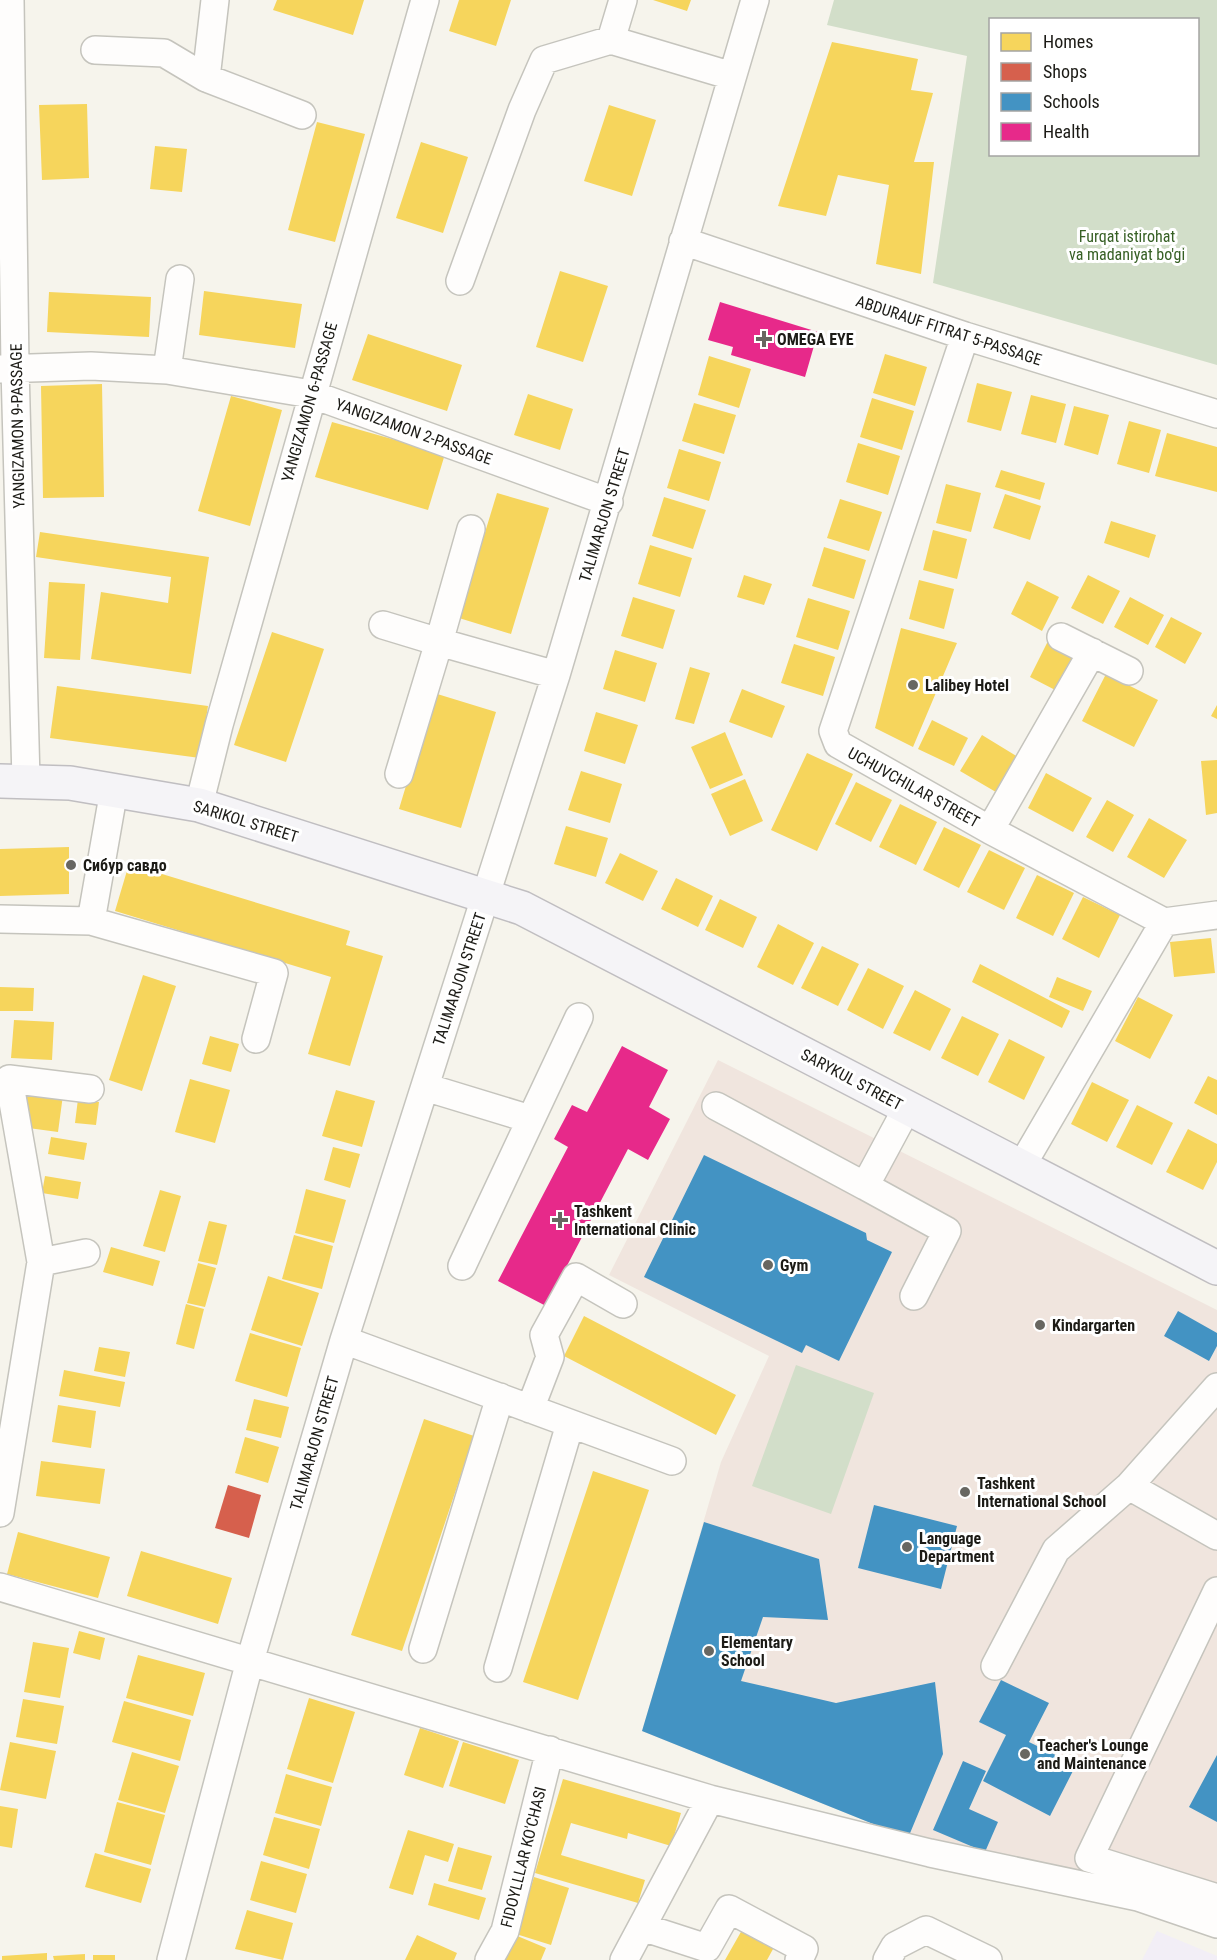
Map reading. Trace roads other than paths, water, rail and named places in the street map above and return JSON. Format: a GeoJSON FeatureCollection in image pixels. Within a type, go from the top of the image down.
{"type":"FeatureCollection","features":[{"type":"Feature","properties":{"kind":"main road","name":"SARIKOL STREET"},"geometry":{"type":"LineString","coordinates":[[13,780],[114,790],[199,805],[486,894]]}},
{"type":"Feature","properties":{"kind":"main road","name":"SARYKUL STREET"},"geometry":{"type":"LineString","coordinates":[[486,894],[522,908],[1217,1268]]}},
{"type":"Feature","properties":{"kind":"street","name":"YANGIZAMON 9-PASSAGE"},"geometry":{"type":"LineString","coordinates":[[10,0],[6,181],[13,780]]}},
{"type":"Feature","properties":{"kind":"street"},"geometry":{"type":"LineString","coordinates":[[206,78],[215,0]]}},
{"type":"Feature","properties":{"kind":"street","name":"YANGIZAMON 6-PASSAGE"},"geometry":{"type":"LineString","coordinates":[[199,805],[311,394],[424,0]]}},
{"type":"Feature","properties":{"kind":"street"},"geometry":{"type":"LineString","coordinates":[[611,40],[623,0]]}},
{"type":"Feature","properties":{"kind":"street","name":"TALIMARJON STREET"},"geometry":{"type":"LineString","coordinates":[[171,1960],[250,1661],[344,1340],[556,675],[755,0]]}},
{"type":"Feature","properties":{"kind":"street"},"geometry":{"type":"LineString","coordinates":[[460,281],[522,110],[544,60],[611,40],[732,76]]}},
{"type":"Feature","properties":{"kind":"street"},"geometry":{"type":"LineString","coordinates":[[95,50],[164,52],[206,78],[302,115]]}},
{"type":"Feature","properties":{"kind":"street","name":"ABDURAUF FITRAT 5-PASSAGE"},"geometry":{"type":"LineString","coordinates":[[683,241],[965,336],[1217,414]]}},
{"type":"Feature","properties":{"kind":"street"},"geometry":{"type":"LineString","coordinates":[[166,370],[180,279]]}},
{"type":"Feature","properties":{"kind":"street","name":"UCHUVCHILAR STREET"},"geometry":{"type":"LineString","coordinates":[[965,336],[833,730],[838,744],[990,830],[1164,922]]}},
{"type":"Feature","properties":{"kind":"street","name":"YANGIZAMON 2-PASSAGE"},"geometry":{"type":"LineString","coordinates":[[8,368],[92,366],[166,370],[311,394],[609,501]]}},
{"type":"Feature","properties":{"kind":"street"},"geometry":{"type":"LineString","coordinates":[[399,774],[471,529]]}},
{"type":"Feature","properties":{"kind":"street"},"geometry":{"type":"LineString","coordinates":[[383,625],[556,675]]}},
{"type":"Feature","properties":{"kind":"street"},"geometry":{"type":"LineString","coordinates":[[1061,637],[1129,671]]}},
{"type":"Feature","properties":{"kind":"street"},"geometry":{"type":"LineString","coordinates":[[990,830],[1092,652]]}},
{"type":"Feature","properties":{"kind":"street"},"geometry":{"type":"LineString","coordinates":[[91,921],[114,790]]}},
{"type":"Feature","properties":{"kind":"street"},"geometry":{"type":"LineString","coordinates":[[1021,1167],[1164,922],[1217,915]]}},
{"type":"Feature","properties":{"kind":"street"},"geometry":{"type":"LineString","coordinates":[[0,919],[91,921],[274,973],[256,1039]]}},
{"type":"Feature","properties":{"kind":"street"},"geometry":{"type":"LineString","coordinates":[[462,1266],[579,1017]]}},
{"type":"Feature","properties":{"kind":"street"},"geometry":{"type":"LineString","coordinates":[[0,1514],[41,1262],[9,1079],[90,1089]]}},
{"type":"Feature","properties":{"kind":"street"},"geometry":{"type":"LineString","coordinates":[[424,1087],[530,1119]]}},
{"type":"Feature","properties":{"kind":"street"},"geometry":{"type":"LineString","coordinates":[[717,1106],[947,1231],[914,1296]]}},
{"type":"Feature","properties":{"kind":"street"},"geometry":{"type":"LineString","coordinates":[[865,1186],[907,1108]]}},
{"type":"Feature","properties":{"kind":"street"},"geometry":{"type":"LineString","coordinates":[[41,1262],[87,1253]]}},
{"type":"Feature","properties":{"kind":"street"},"geometry":{"type":"LineString","coordinates":[[530,1409],[550,1357],[543,1335],[576,1278],[623,1304]]}},
{"type":"Feature","properties":{"kind":"street"},"geometry":{"type":"LineString","coordinates":[[344,1340],[672,1461]]}},
{"type":"Feature","properties":{"kind":"street"},"geometry":{"type":"LineString","coordinates":[[995,1666],[1056,1550],[1129,1486],[1217,1387]]}},
{"type":"Feature","properties":{"kind":"street"},"geometry":{"type":"LineString","coordinates":[[423,1649],[500,1397]]}},
{"type":"Feature","properties":{"kind":"street"},"geometry":{"type":"LineString","coordinates":[[498,1668],[570,1424]]}},
{"type":"Feature","properties":{"kind":"street"},"geometry":{"type":"LineString","coordinates":[[1129,1486],[1217,1536]]}},
{"type":"Feature","properties":{"kind":"street"},"geometry":{"type":"LineString","coordinates":[[0,1587],[710,1799],[930,1853],[1138,1897],[1217,1924]]}},
{"type":"Feature","properties":{"kind":"street"},"geometry":{"type":"LineString","coordinates":[[1217,1592],[1089,1858],[1217,1898]]}},
{"type":"Feature","properties":{"kind":"street","name":"FIDOYLLLAR KO'CHASI"},"geometry":{"type":"LineString","coordinates":[[489,1960],[505,1931],[550,1750]]}},
{"type":"Feature","properties":{"kind":"street"},"geometry":{"type":"LineString","coordinates":[[624,1960],[710,1799]]}},
{"type":"Feature","properties":{"kind":"street"},"geometry":{"type":"LineString","coordinates":[[642,1927],[706,1948],[729,1909],[804,1949],[799,1960]]}},
{"type":"Feature","properties":{"kind":"street"},"geometry":{"type":"LineString","coordinates":[[887,1960],[895,1946],[926,1930],[988,1960]]}},
{"type":"Feature","properties":{"kind":"place","name":"OMEGA EYE"},"geometry":{"type":"Point","coordinates":[764,339]}},
{"type":"Feature","properties":{"kind":"place","name":"Lalibey Hotel"},"geometry":{"type":"Point","coordinates":[913,685]}},
{"type":"Feature","properties":{"kind":"place","name":"Сибур савдо"},"geometry":{"type":"Point","coordinates":[71,865]}},
{"type":"Feature","properties":{"kind":"place","name":"Tashkent International Clinic"},"geometry":{"type":"Point","coordinates":[560,1220]}},
{"type":"Feature","properties":{"kind":"place","name":"Gym"},"geometry":{"type":"Point","coordinates":[768,1265]}},
{"type":"Feature","properties":{"kind":"place","name":"Kindargarten"},"geometry":{"type":"Point","coordinates":[1040,1325]}},
{"type":"Feature","properties":{"kind":"place","name":"Tashkent International School"},"geometry":{"type":"Point","coordinates":[965,1492]}},
{"type":"Feature","properties":{"kind":"place","name":"Language Department"},"geometry":{"type":"Point","coordinates":[907,1547]}},
{"type":"Feature","properties":{"kind":"place","name":"Elementary School"},"geometry":{"type":"Point","coordinates":[709,1651]}},
{"type":"Feature","properties":{"kind":"place","name":"Teacher's Lounge and Maintenance"},"geometry":{"type":"Point","coordinates":[1025,1754]}},
{"type":"Feature","properties":{"kind":"park label","name":"Furqat istirohat va madaniyat bo'gi"},"geometry":{"type":"Point","coordinates":[1127,245]}}]}
